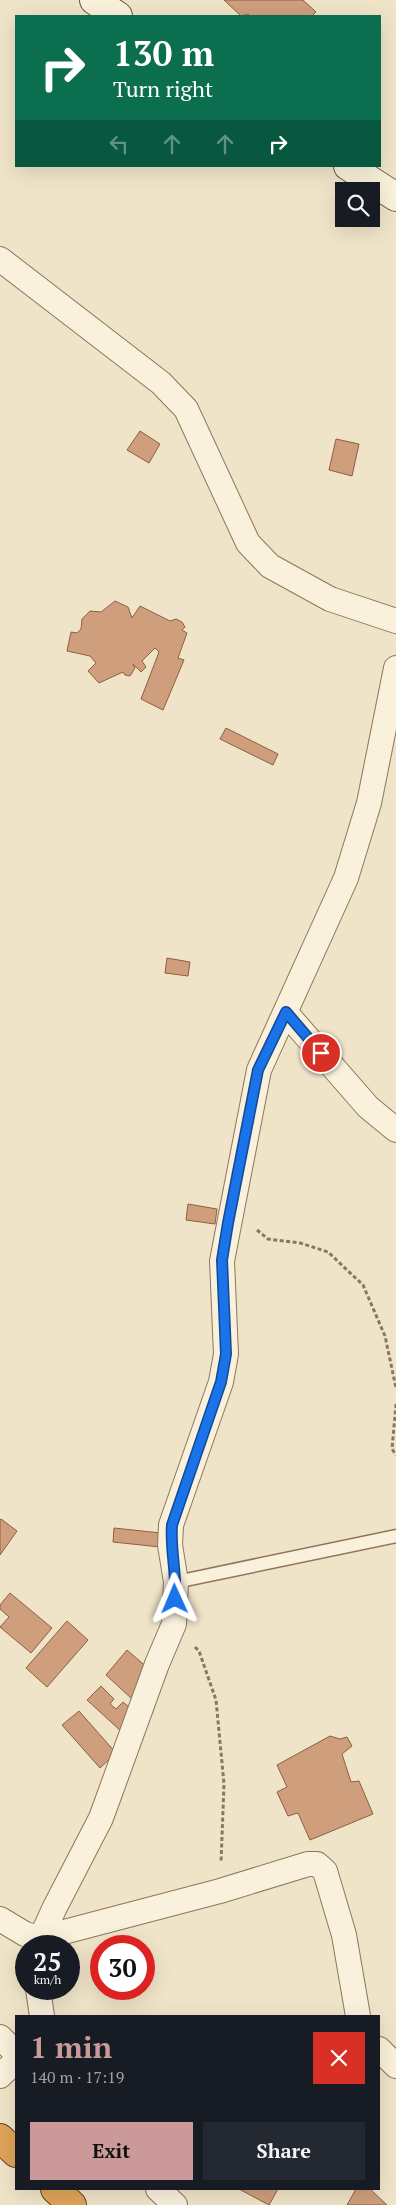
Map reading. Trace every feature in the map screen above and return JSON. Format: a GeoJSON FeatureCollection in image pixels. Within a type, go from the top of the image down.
{"type":"FeatureCollection","features":[{"type":"Feature","properties":{"kind":"highway"},"geometry":{"type":"LineString","coordinates":[[0,2138],[15,2152]]}},
{"type":"Feature","properties":{"kind":"highway"},"geometry":{"type":"LineString","coordinates":[[56,2190],[72,2205]]}},
{"type":"Feature","properties":{"kind":"street"},"geometry":{"type":"LineString","coordinates":[[94,0],[116,15]]}},
{"type":"Feature","properties":{"kind":"street"},"geometry":{"type":"LineString","coordinates":[[350,167],[396,197]]}},
{"type":"Feature","properties":{"kind":"street"},"geometry":{"type":"LineString","coordinates":[[0,259],[161,383],[186,408],[248,543],[270,566],[330,599],[396,621]]}},
{"type":"Feature","properties":{"kind":"street"},"geometry":{"type":"LineString","coordinates":[[43,1935],[101,1818],[157,1664],[174,1624],[176,1582],[170,1546],[172,1525],[221,1382],[226,1354],[222,1260],[258,1070],[346,878],[369,803],[396,668]]}},
{"type":"Feature","properties":{"kind":"street"},"geometry":{"type":"LineString","coordinates":[[286,1012],[368,1107],[396,1130]]}},
{"type":"Feature","properties":{"kind":"street"},"geometry":{"type":"LineString","coordinates":[[65,1935],[308,1864],[317,1864],[325,1871],[344,1934],[358,2015]]}},
{"type":"Feature","properties":{"kind":"street"},"geometry":{"type":"LineString","coordinates":[[0,1919],[27,1935]]}},
{"type":"Feature","properties":{"kind":"street"},"geometry":{"type":"LineString","coordinates":[[40,2000],[42,2015]]}},
{"type":"Feature","properties":{"kind":"street"},"geometry":{"type":"LineString","coordinates":[[0,2037],[15,2051]]}},
{"type":"Feature","properties":{"kind":"street"},"geometry":{"type":"LineString","coordinates":[[380,2050],[396,2066]]}},
{"type":"Feature","properties":{"kind":"street"},"geometry":{"type":"LineString","coordinates":[[0,2076],[15,2063]]}},
{"type":"Feature","properties":{"kind":"street"},"geometry":{"type":"LineString","coordinates":[[159,2190],[176,2205]]}},
{"type":"Feature","properties":{"kind":"lane"},"geometry":{"type":"LineString","coordinates":[[176,1582],[301,1554],[396,1536]]}},
{"type":"Feature","properties":{"kind":"path"},"geometry":{"type":"LineString","coordinates":[[256,1229],[268,1239],[300,1243],[328,1252],[363,1285],[385,1336],[396,1388]]}},
{"type":"Feature","properties":{"kind":"path"},"geometry":{"type":"LineString","coordinates":[[396,1404],[392,1449],[396,1455]]}},
{"type":"Feature","properties":{"kind":"path"},"geometry":{"type":"LineString","coordinates":[[174,1624],[199,1651],[216,1700],[224,1784],[220,1891]]}},
{"type":"Feature","properties":{"kind":"building"},"geometry":{"type":"Polygon","coordinates":[[[224,0],[303,0],[316,12],[313,15],[240,15],[224,0]]]}},
{"type":"Feature","properties":{"kind":"building"},"geometry":{"type":"Polygon","coordinates":[[[140,431],[160,444],[149,463],[127,450],[140,431]]]}},
{"type":"Feature","properties":{"kind":"building"},"geometry":{"type":"Polygon","coordinates":[[[336,439],[359,444],[352,476],[329,470],[336,439]]]}},
{"type":"Feature","properties":{"kind":"building"},"geometry":{"type":"Polygon","coordinates":[[[115,601],[128,607],[132,618],[140,606],[170,621],[176,619],[182,622],[185,627],[182,630],[187,633],[178,658],[184,660],[163,710],[141,699],[159,652],[155,648],[142,661],[146,667],[141,672],[133,664],[135,668],[130,676],[125,675],[123,672],[99,683],[88,671],[96,663],[90,656],[67,651],[71,632],[77,633],[81,629],[82,619],[90,611],[101,612],[115,601]]]}},
{"type":"Feature","properties":{"kind":"building"},"geometry":{"type":"Polygon","coordinates":[[[226,728],[278,754],[273,765],[220,739],[226,728]]]}},
{"type":"Feature","properties":{"kind":"building"},"geometry":{"type":"Polygon","coordinates":[[[167,958],[190,962],[188,976],[165,973],[167,958]]]}},
{"type":"Feature","properties":{"kind":"building"},"geometry":{"type":"Polygon","coordinates":[[[188,1204],[217,1209],[215,1224],[186,1220],[188,1204]]]}},
{"type":"Feature","properties":{"kind":"building"},"geometry":{"type":"Polygon","coordinates":[[[0,1520],[17,1531],[0,1555],[0,1520]]]}},
{"type":"Feature","properties":{"kind":"building"},"geometry":{"type":"Polygon","coordinates":[[[114,1528],[161,1533],[160,1547],[113,1542],[114,1528]]]}},
{"type":"Feature","properties":{"kind":"building"},"geometry":{"type":"Polygon","coordinates":[[[10,1593],[52,1628],[31,1653],[0,1627],[9,1617],[0,1609],[0,1605],[10,1593]]]}},
{"type":"Feature","properties":{"kind":"building"},"geometry":{"type":"Polygon","coordinates":[[[67,1621],[88,1640],[47,1687],[26,1668],[67,1621]]]}},
{"type":"Feature","properties":{"kind":"building"},"geometry":{"type":"Polygon","coordinates":[[[127,1650],[149,1669],[132,1699],[106,1675],[127,1650]]]}},
{"type":"Feature","properties":{"kind":"building"},"geometry":{"type":"Polygon","coordinates":[[[101,1686],[114,1699],[110,1704],[116,1709],[123,1702],[134,1711],[123,1733],[87,1700],[101,1686]]]}},
{"type":"Feature","properties":{"kind":"building"},"geometry":{"type":"Polygon","coordinates":[[[79,1711],[116,1753],[100,1768],[62,1725],[79,1711]]]}},
{"type":"Feature","properties":{"kind":"building"},"geometry":{"type":"Polygon","coordinates":[[[330,1736],[340,1739],[347,1737],[352,1746],[342,1754],[351,1782],[359,1781],[373,1814],[310,1840],[298,1813],[288,1816],[277,1792],[287,1787],[277,1765],[330,1736]]]}},
{"type":"Feature","properties":{"kind":"building"},"geometry":{"type":"Polygon","coordinates":[[[241,2190],[277,2190],[269,2205],[241,2190]]]}},
{"type":"Feature","properties":{"kind":"building"},"geometry":{"type":"Polygon","coordinates":[[[355,2190],[371,2190],[387,2205],[347,2205],[355,2190]]]}},
{"type":"Feature","properties":{"kind":"route"},"geometry":{"type":"LineString","coordinates":[[175,1599],[176,1582],[170,1546],[172,1525],[221,1382],[226,1354],[222,1260],[258,1070],[286,1012],[321,1053]]}}]}
